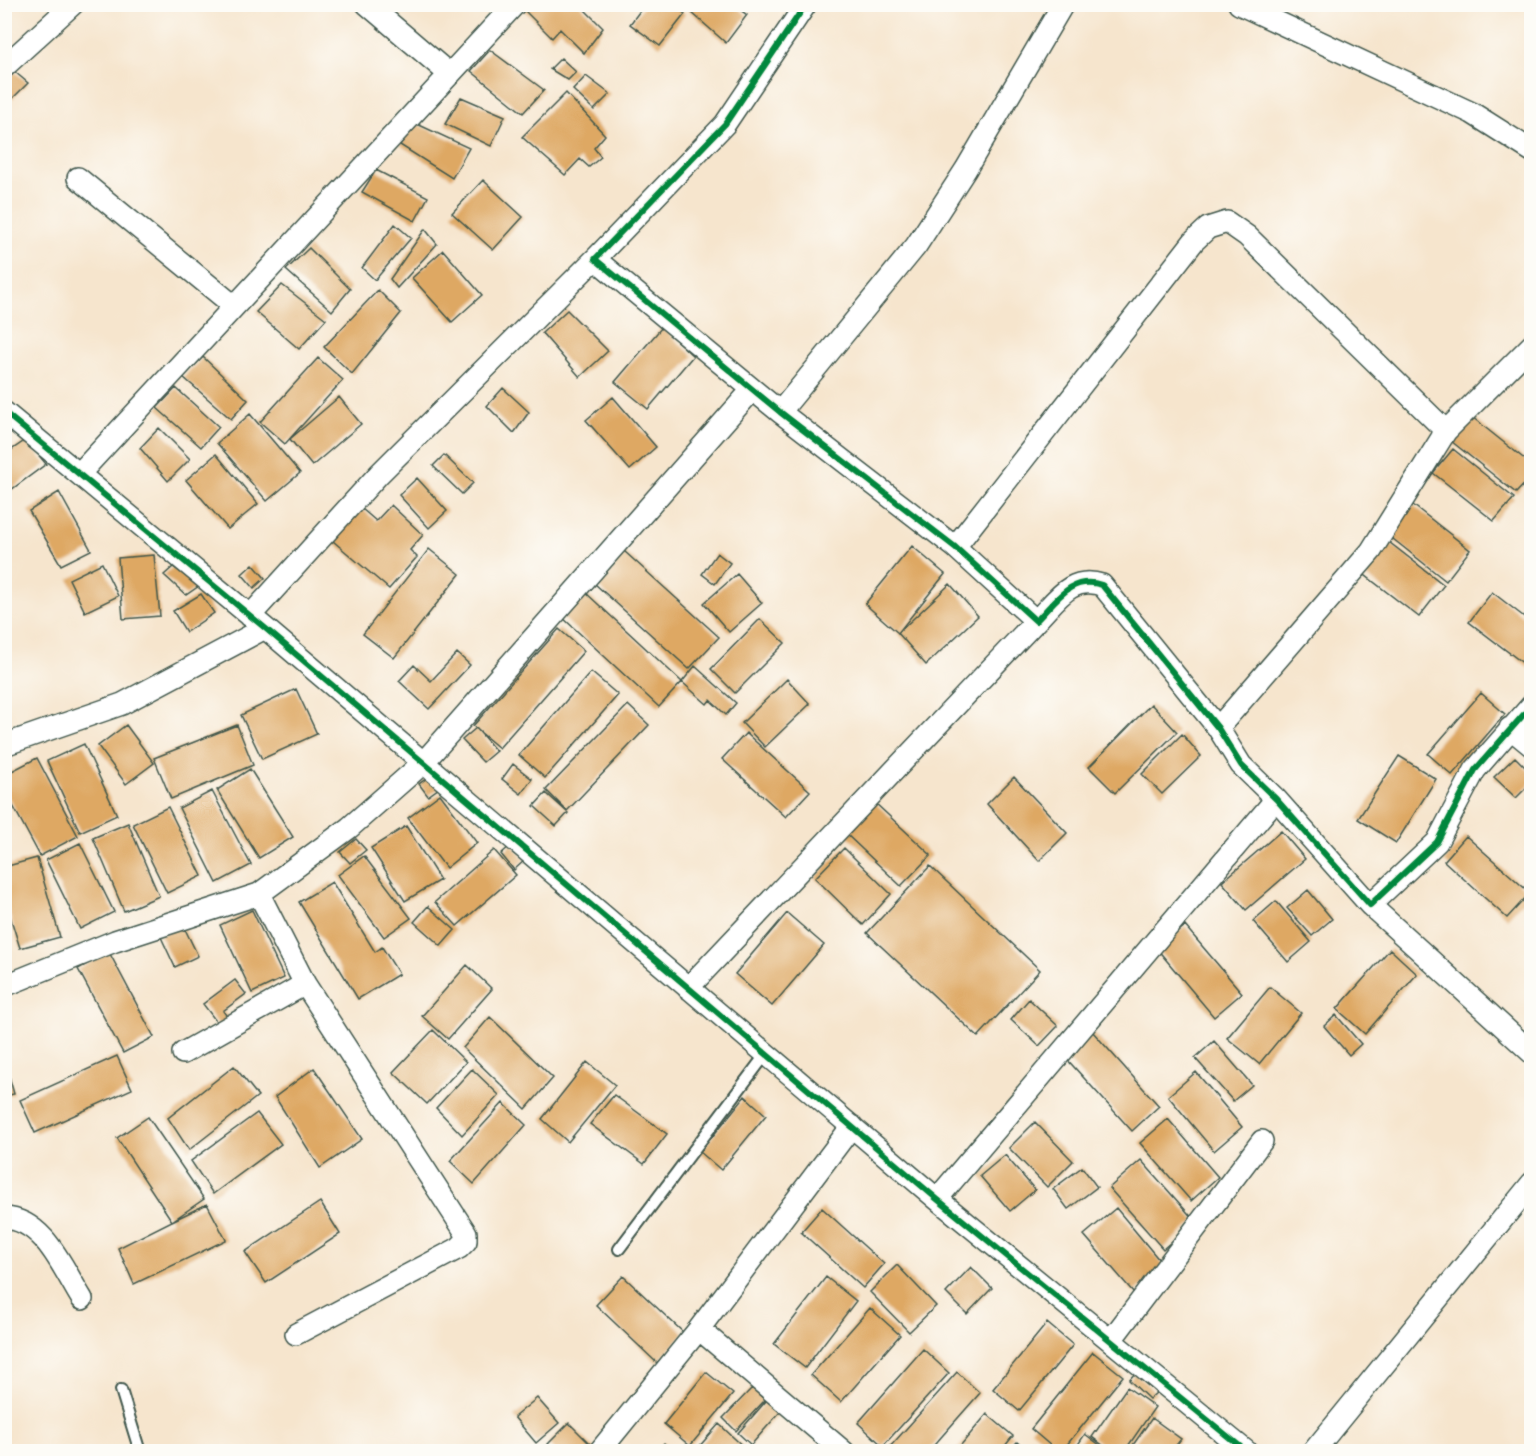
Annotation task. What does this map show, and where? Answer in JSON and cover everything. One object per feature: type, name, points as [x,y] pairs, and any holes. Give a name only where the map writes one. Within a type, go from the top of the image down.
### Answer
[{"type":"street","points":[[4,67],[73,4]]},
{"type":"street","points":[[367,4],[448,73]]},
{"type":"street","points":[[79,474],[514,4]]},
{"type":"street","points":[[4,745],[122,704],[257,622],[379,474],[595,259],[725,124],[806,4]]},
{"type":"street","points":[[780,412],[916,246],[966,169],[1063,4]]},
{"type":"street","points":[[1239,4],[1472,113],[1532,151]]},
{"type":"street","points":[[78,178],[234,306]]},
{"type":"street","points":[[955,547],[1194,241],[1208,228],[1227,222],[1247,236],[1446,431]]},
{"type":"street","points":[[595,259],[752,390],[955,547],[1036,621]]},
{"type":"street","points":[[1218,728],[1371,552],[1446,431],[1532,345]]},
{"type":"street","points":[[4,986],[115,941],[259,894],[349,828],[423,763],[752,390]]},
{"type":"street","points":[[4,412],[257,622],[937,1199],[1247,1452]]},
{"type":"street","points":[[688,988],[1036,621],[1071,586],[1086,580],[1102,585],[1218,728],[1241,765],[1275,799],[1370,905],[1532,1053]]},
{"type":"street","points":[[1370,905],[1437,842],[1475,770],[1532,705]]},
{"type":"street","points":[[1510,728],[1532,746]]},
{"type":"street","points":[[937,1199],[1275,799]]},
{"type":"street","points":[[259,894],[305,984],[466,1233],[466,1241],[459,1248],[296,1334]]},
{"type":"street","points":[[183,1053],[305,984]]},
{"type":"street","points":[[599,1452],[699,1329],[852,1126]]},
{"type":"street","points":[[1111,1341],[1262,1141]]},
{"type":"street","points":[[1313,1452],[1532,1183]]},
{"type":"street","points":[[4,1218],[27,1222],[48,1243],[82,1299]]},
{"type":"street","points":[[699,1329],[844,1452]]},
{"type":"lane","points":[[619,1249],[766,1054]]},
{"type":"lane","points":[[121,1390],[140,1452]]},
{"type":"building","points":[[525,4],[579,4],[603,28],[584,53],[560,29],[552,38],[522,8]]},
{"type":"building","points":[[645,4],[673,4],[685,14],[660,46],[630,24]]},
{"type":"building","points":[[682,4],[732,4],[747,15],[726,43]]},
{"type":"building","points":[[490,50],[544,90],[523,113],[471,71]]},
{"type":"building","points":[[561,58],[576,72],[568,80],[550,69]]},
{"type":"building","points":[[15,72],[28,83],[12,99],[4,91],[4,83]]},
{"type":"building","points":[[586,76],[610,94],[594,110],[573,90]]},
{"type":"building","points":[[566,93],[605,135],[594,148],[601,157],[589,167],[580,159],[565,175],[522,137]]},
{"type":"building","points":[[461,97],[505,116],[491,146],[445,124]]},
{"type":"building","points":[[415,123],[469,148],[452,178],[400,145]]},
{"type":"building","points":[[376,170],[428,197],[415,221],[362,192]]},
{"type":"building","points":[[483,180],[523,217],[493,250],[452,213]]},
{"type":"building","points":[[395,224],[411,238],[375,280],[362,268]]},
{"type":"building","points":[[425,229],[437,244],[397,288],[390,279]]},
{"type":"building","points":[[309,248],[350,289],[332,311],[286,270]]},
{"type":"building","points":[[443,250],[482,295],[452,322],[412,278]]},
{"type":"building","points":[[282,285],[326,319],[299,349],[256,312]]},
{"type":"building","points":[[378,290],[401,313],[352,374],[324,347]]},
{"type":"building","points":[[567,310],[608,351],[580,377],[542,333]]},
{"type":"building","points":[[662,327],[693,356],[648,409],[615,382]]},
{"type":"building","points":[[203,357],[248,400],[231,419],[183,377]]},
{"type":"building","points":[[318,358],[343,380],[285,444],[260,422]]},
{"type":"building","points":[[176,388],[219,427],[201,447],[157,408]]},
{"type":"building","points":[[503,388],[529,412],[514,433],[487,406]]},
{"type":"building","points":[[339,397],[361,424],[312,466],[290,439]]},
{"type":"building","points":[[613,397],[656,447],[630,470],[586,420]]},
{"type":"building","points":[[250,414],[300,473],[267,501],[217,443]]},
{"type":"building","points":[[1472,417],[1532,465],[1532,476],[1516,493],[1451,441]]},
{"type":"building","points":[[159,428],[190,459],[168,481],[140,448]]},
{"type":"building","points":[[26,440],[46,464],[4,495],[4,455]]},
{"type":"building","points":[[1453,449],[1514,498],[1494,521],[1433,473]]},
{"type":"building","points":[[216,454],[258,504],[228,529],[186,480]]},
{"type":"building","points":[[444,455],[473,483],[462,494],[433,466]]},
{"type":"building","points":[[417,478],[447,511],[429,528],[399,495]]},
{"type":"building","points":[[59,492],[91,550],[61,565],[29,511]]},
{"type":"building","points":[[354,502],[376,521],[391,505],[423,535],[410,550],[417,557],[389,589],[326,535]]},
{"type":"building","points":[[1413,505],[1470,550],[1446,581],[1388,535]]},
{"type":"building","points":[[1385,539],[1444,585],[1419,617],[1361,572]]},
{"type":"building","points":[[912,546],[945,574],[898,633],[865,604]]},
{"type":"building","points":[[429,549],[460,574],[394,658],[363,634]]},
{"type":"building","points":[[624,551],[719,637],[689,669],[595,584]]},
{"type":"building","points":[[717,553],[730,563],[715,584],[702,574]]},
{"type":"building","points":[[154,555],[160,616],[123,619],[118,558]]},
{"type":"building","points":[[102,563],[118,596],[85,612],[69,579]]},
{"type":"building","points":[[253,564],[265,578],[254,588],[242,574]]},
{"type":"building","points":[[173,567],[199,586],[186,595],[164,575]]},
{"type":"building","points":[[737,574],[762,603],[729,632],[704,603]]},
{"type":"building","points":[[950,584],[978,616],[926,665],[898,633]]},
{"type":"building","points":[[585,592],[682,682],[659,707],[562,617]]},
{"type":"building","points":[[1492,592],[1532,623],[1532,670],[1469,622]]},
{"type":"building","points":[[201,594],[214,613],[186,632],[173,611]]},
{"type":"building","points":[[760,619],[785,643],[735,693],[711,669]]},
{"type":"building","points":[[559,629],[584,651],[499,748],[473,726]]},
{"type":"building","points":[[457,653],[470,665],[429,709],[399,681],[414,665],[431,681]]},
{"type":"building","points":[[695,666],[736,703],[726,715],[710,700],[707,704],[682,682]]},
{"type":"building","points":[[591,672],[618,695],[545,778],[519,755]]},
{"type":"building","points":[[787,679],[810,704],[765,747],[742,723]]},
{"type":"building","points":[[296,689],[317,734],[262,759],[241,715]]},
{"type":"building","points":[[1481,693],[1505,714],[1452,775],[1428,754]]},
{"type":"building","points":[[1151,704],[1177,732],[1115,793],[1089,767]]},
{"type":"building","points":[[628,705],[649,725],[567,811],[546,790]]},
{"type":"building","points":[[126,725],[154,763],[126,784],[98,746]]},
{"type":"building","points":[[237,725],[253,765],[171,799],[154,758]]},
{"type":"building","points":[[476,728],[496,751],[483,762],[462,740]]},
{"type":"building","points":[[746,733],[810,791],[786,817],[722,759]]},
{"type":"building","points":[[1182,734],[1201,756],[1162,794],[1142,774]]},
{"type":"building","points":[[84,744],[117,815],[80,832],[47,761]]},
{"type":"building","points":[[1399,756],[1436,779],[1396,843],[1358,819]]},
{"type":"building","points":[[1515,757],[1532,774],[1532,782],[1516,798],[1494,777]]},
{"type":"building","points":[[37,758],[78,836],[40,856],[4,789],[4,775]]},
{"type":"building","points":[[513,764],[532,779],[521,794],[502,779]]},
{"type":"building","points":[[250,769],[293,837],[259,858],[217,790]]},
{"type":"building","points":[[430,776],[439,788],[428,796],[419,784]]},
{"type":"building","points":[[1014,777],[1067,833],[1039,861],[987,804]]},
{"type":"building","points":[[212,791],[251,865],[217,883],[179,808]]},
{"type":"building","points":[[546,793],[568,813],[556,826],[534,806]]},
{"type":"building","points":[[440,794],[477,843],[446,868],[408,818]]},
{"type":"building","points":[[873,801],[931,855],[901,886],[844,832]]},
{"type":"building","points":[[168,807],[202,876],[167,893],[133,824]]},
{"type":"building","points":[[128,823],[159,896],[124,911],[93,838]]},
{"type":"building","points":[[406,826],[440,880],[405,901],[371,848]]},
{"type":"building","points":[[1281,831],[1305,859],[1246,910],[1222,882]]},
{"type":"building","points":[[1466,836],[1530,893],[1507,918],[1444,861]]},
{"type":"building","points":[[356,839],[366,850],[350,863],[340,852]]},
{"type":"building","points":[[80,843],[114,912],[80,929],[46,860]]},
{"type":"building","points":[[512,844],[525,860],[514,870],[501,854]]},
{"type":"building","points":[[844,848],[891,894],[863,925],[815,878]]},
{"type":"building","points":[[494,850],[516,875],[457,926],[435,902]]},
{"type":"building","points":[[364,856],[411,918],[384,937],[338,875]]},
{"type":"building","points":[[37,858],[60,937],[20,948],[4,897],[4,867]]},
{"type":"building","points":[[930,866],[1040,970],[978,1037],[867,933]]},
{"type":"building","points":[[332,882],[375,952],[382,947],[399,974],[358,999],[299,902]]},
{"type":"building","points":[[1308,890],[1332,919],[1312,936],[1287,908]]},
{"type":"building","points":[[1276,901],[1311,942],[1288,962],[1253,921]]},
{"type":"building","points":[[428,906],[455,930],[441,946],[414,922]]},
{"type":"building","points":[[252,910],[284,978],[252,993],[220,925]]},
{"type":"building","points":[[787,913],[824,945],[772,1006],[735,974]]},
{"type":"building","points":[[183,925],[198,956],[175,967],[160,935]]},
{"type":"building","points":[[1185,926],[1242,993],[1214,1017],[1157,949]]},
{"type":"building","points":[[1390,949],[1417,974],[1365,1034],[1337,1009]]},
{"type":"building","points":[[109,952],[154,1037],[123,1053],[78,969]]},
{"type":"building","points":[[467,965],[492,989],[448,1039],[422,1016]]},
{"type":"building","points":[[235,980],[246,994],[223,1011],[231,1022],[222,1029],[203,1004]]},
{"type":"building","points":[[1270,987],[1301,1013],[1259,1064],[1227,1038]]},
{"type":"building","points":[[1029,999],[1058,1026],[1039,1046],[1011,1020]]},
{"type":"building","points":[[1336,1015],[1361,1044],[1349,1055],[1324,1026]]},
{"type":"building","points":[[490,1017],[553,1078],[526,1109],[463,1048]]},
{"type":"building","points":[[433,1030],[466,1062],[427,1104],[393,1072]]},
{"type":"building","points":[[1092,1031],[1159,1106],[1132,1131],[1064,1056]]},
{"type":"building","points":[[1214,1041],[1252,1085],[1233,1101],[1195,1058]]},
{"type":"building","points":[[117,1056],[132,1089],[35,1133],[20,1100]]},
{"type":"building","points":[[4,1058],[14,1094],[4,1096]]},
{"type":"building","points":[[587,1062],[615,1085],[568,1142],[542,1119]]},
{"type":"building","points":[[234,1066],[258,1096],[189,1150],[168,1118]]},
{"type":"building","points":[[314,1068],[362,1139],[320,1168],[275,1097]]},
{"type":"building","points":[[472,1069],[499,1095],[462,1135],[436,1108]]},
{"type":"building","points":[[1196,1072],[1242,1127],[1214,1151],[1168,1096]]},
{"type":"building","points":[[614,1095],[667,1134],[644,1164],[590,1124]]},
{"type":"building","points":[[745,1096],[766,1115],[721,1170],[700,1152]]},
{"type":"building","points":[[503,1103],[526,1125],[474,1184],[450,1161]]},
{"type":"building","points":[[257,1113],[281,1144],[213,1194],[191,1161]]},
{"type":"building","points":[[148,1117],[204,1199],[172,1221],[117,1138]]},
{"type":"building","points":[[1168,1119],[1218,1177],[1191,1201],[1140,1143]]},
{"type":"building","points":[[1035,1122],[1073,1161],[1047,1187],[1009,1148]]},
{"type":"building","points":[[1005,1155],[1035,1190],[1010,1211],[980,1176]]},
{"type":"building","points":[[1141,1160],[1195,1221],[1163,1249],[1109,1188]]},
{"type":"building","points":[[1082,1167],[1097,1187],[1068,1209],[1053,1189]]},
{"type":"building","points":[[320,1202],[340,1234],[266,1283],[245,1252]]},
{"type":"building","points":[[207,1204],[226,1240],[134,1284],[118,1248]]},
{"type":"building","points":[[822,1208],[884,1264],[863,1288],[801,1232]]},
{"type":"building","points":[[1116,1208],[1165,1267],[1134,1293],[1084,1235]]},
{"type":"building","points":[[897,1265],[936,1306],[909,1332],[870,1292]]},
{"type":"building","points":[[971,1267],[992,1288],[967,1314],[946,1293]]},
{"type":"building","points":[[623,1276],[684,1333],[657,1363],[596,1305]]},
{"type":"building","points":[[826,1277],[856,1301],[805,1368],[774,1344]]},
{"type":"building","points":[[870,1308],[900,1335],[841,1402],[811,1375]]},
{"type":"building","points":[[1047,1323],[1073,1345],[1019,1411],[993,1389]]},
{"type":"building","points":[[923,1349],[949,1373],[883,1446],[858,1423]]},
{"type":"building","points":[[1093,1352],[1123,1376],[1061,1452],[1058,1452],[1031,1429]]},
{"type":"building","points":[[706,1372],[733,1394],[690,1446],[664,1424]]},
{"type":"building","points":[[957,1372],[980,1393],[928,1452],[890,1452],[888,1449]]},
{"type":"building","points":[[1135,1373],[1156,1393],[1149,1399],[1129,1380]]},
{"type":"building","points":[[1127,1387],[1155,1407],[1124,1452],[1112,1452],[1092,1437]]},
{"type":"building","points":[[752,1388],[765,1400],[736,1431],[723,1418]]},
{"type":"building","points":[[537,1398],[559,1423],[536,1443],[514,1417]]},
{"type":"building","points":[[767,1400],[780,1412],[751,1445],[738,1433]]},
{"type":"building","points":[[987,1414],[1013,1436],[1000,1452],[955,1452]]},
{"type":"building","points":[[1152,1418],[1181,1439],[1171,1452],[1128,1452]]},
{"type":"building","points":[[569,1423],[596,1450],[594,1452],[556,1452],[548,1444]]},
{"type":"building","points":[[719,1424],[749,1452],[700,1452],[697,1449]]},
{"type":"building","points":[[1085,1434],[1109,1452],[1073,1452]]},
{"type":"building","points":[[1017,1442],[1028,1452],[1008,1452]]},
{"type":"building","points":[[664,1443],[672,1452],[655,1452]]},
{"type":"cycle path","points":[[806,4],[725,124],[595,259],[780,412],[955,547],[1036,621],[1065,591],[1073,586],[1081,583],[1102,585],[1218,728],[1241,765],[1276,799],[1370,905],[1437,842],[1475,770],[1532,705]]},
{"type":"cycle path","points":[[4,412],[265,628],[937,1199],[1247,1452]]}]
